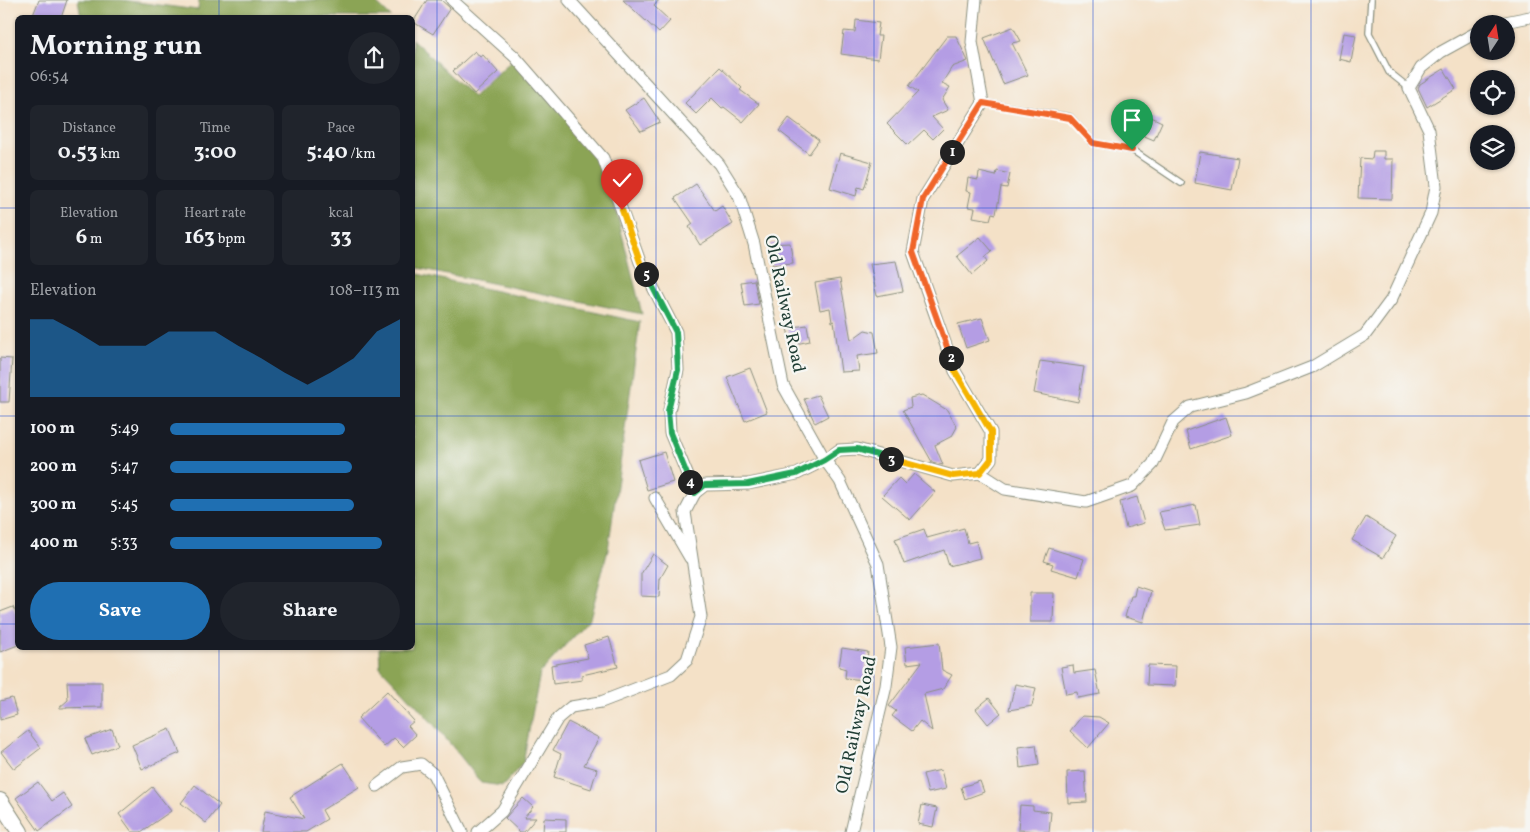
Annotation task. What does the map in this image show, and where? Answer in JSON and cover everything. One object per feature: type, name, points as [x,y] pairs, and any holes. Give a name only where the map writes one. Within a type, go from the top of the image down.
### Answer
[{"type":"street","points":[[452,0],[514,58],[603,158],[640,262],[676,332],[678,370],[668,411],[670,433],[695,493]]},
{"type":"street","name":"Old Railway Road","points":[[568,0],[719,164],[739,196],[754,244],[783,384],[824,460],[840,481],[878,564],[891,647],[886,686],[851,832]]},
{"type":"street","points":[[976,0],[972,42],[983,103],[923,199],[913,252],[955,371],[991,432],[991,459],[980,473]]},
{"type":"street","points":[[1515,20],[1530,17]]},
{"type":"street","points":[[478,832],[502,811],[558,718],[571,707],[601,702],[671,675],[686,660],[701,617],[685,512],[695,493],[705,485],[748,484],[796,474],[839,450],[857,449],[953,476],[980,473],[1005,489],[1086,502],[1132,486],[1152,464],[1173,422],[1190,407],[1246,393],[1312,367],[1365,335],[1391,300],[1431,213],[1436,186],[1430,130],[1409,88],[1421,68],[1441,52],[1470,35]]},
{"type":"street","points":[[655,498],[694,563]]},
{"type":"street","points":[[377,786],[402,767],[421,764],[433,774],[462,832]]},
{"type":"street","points":[[0,801],[20,832]]},
{"type":"lane","points":[[1371,0],[1370,33],[1389,72],[1409,88]]},
{"type":"lane","points":[[983,103],[1070,118],[1093,143],[1132,150],[1182,183]]},
{"type":"green space","points":[[78,0],[121,0],[198,10],[199,0],[373,0],[389,15],[81,15]]},
{"type":"green space","points":[[415,42],[473,97],[515,57],[603,158],[642,314],[415,267]]},
{"type":"green space","points":[[415,273],[640,322],[608,550],[590,618],[540,673],[523,763],[503,786],[481,783],[432,723],[380,667],[379,650],[415,650]]},
{"type":"building","points":[[39,0],[67,0],[62,15],[33,15]]},
{"type":"building","points":[[427,0],[441,0],[450,8],[433,34],[415,23],[415,19]]},
{"type":"building","points":[[623,0],[659,0],[654,6],[670,21],[659,33]]},
{"type":"building","points":[[856,20],[879,23],[877,36],[881,36],[878,59],[841,54],[844,31],[855,32]]},
{"type":"building","points":[[1013,27],[1021,41],[1012,43],[1028,75],[1003,84],[984,38]]},
{"type":"building","points":[[1344,33],[1356,35],[1351,62],[1339,59]]},
{"type":"building","points":[[947,36],[956,36],[968,61],[952,67],[942,83],[950,87],[942,100],[948,110],[932,117],[943,129],[933,139],[924,130],[908,145],[887,124],[918,92],[909,86]]},
{"type":"building","points":[[475,51],[480,57],[483,55],[498,72],[474,94],[453,71]]},
{"type":"building","points":[[720,67],[742,88],[740,90],[759,104],[743,122],[724,107],[722,108],[712,98],[696,114],[685,103]]},
{"type":"building","points":[[1444,69],[1456,89],[1427,107],[1418,88],[1420,84]]},
{"type":"building","points":[[644,98],[660,122],[641,131],[625,110]]},
{"type":"building","points":[[1138,111],[1162,122],[1154,140],[1130,130]]},
{"type":"building","points":[[789,118],[819,140],[809,154],[779,131]]},
{"type":"building","points":[[1373,151],[1384,151],[1384,159],[1393,159],[1392,199],[1358,198],[1360,158],[1372,159]]},
{"type":"building","points":[[1200,152],[1238,158],[1232,190],[1195,183]]},
{"type":"building","points":[[840,153],[872,162],[864,189],[858,187],[856,196],[830,188]]},
{"type":"building","points":[[997,171],[1010,174],[1007,188],[1001,187],[996,214],[992,213],[990,220],[973,217],[975,208],[968,207],[971,192],[966,191],[968,178],[978,180],[979,172],[996,176]]},
{"type":"building","points":[[696,184],[715,211],[722,206],[733,224],[700,245],[689,227],[693,224],[675,198]]},
{"type":"building","points":[[980,237],[992,251],[985,257],[988,261],[972,275],[957,256]]},
{"type":"building","points":[[790,243],[793,263],[772,265],[770,244]]},
{"type":"building","points":[[896,261],[903,291],[877,296],[870,264]]},
{"type":"building","points":[[840,279],[851,340],[865,330],[874,332],[878,353],[857,356],[859,371],[841,372],[834,321],[832,322],[830,308],[820,310],[815,283]]},
{"type":"building","points":[[754,280],[759,304],[745,306],[741,282]]},
{"type":"building","points":[[982,318],[990,340],[966,348],[958,324]]},
{"type":"building","points":[[807,325],[810,341],[791,345],[787,328]]},
{"type":"building","points":[[0,358],[12,359],[9,402],[0,402]]},
{"type":"building","points":[[1040,361],[1084,367],[1078,402],[1034,393]]},
{"type":"building","points":[[750,368],[767,412],[745,421],[727,377]]},
{"type":"building","points":[[818,395],[828,416],[815,423],[804,399]]},
{"type":"building","points":[[922,395],[947,410],[957,427],[952,436],[935,445],[943,465],[932,462],[903,410],[911,407],[910,398]]},
{"type":"building","points":[[1226,417],[1232,435],[1191,449],[1186,431]]},
{"type":"building","points":[[664,452],[673,482],[647,490],[638,460]]},
{"type":"building","points":[[914,474],[935,492],[910,520],[882,496],[899,478],[905,484]]},
{"type":"building","points":[[1137,497],[1144,523],[1126,528],[1120,502]]},
{"type":"building","points":[[1196,505],[1200,525],[1165,530],[1159,512]]},
{"type":"building","points":[[1366,517],[1396,536],[1383,558],[1352,540]]},
{"type":"building","points":[[964,528],[968,543],[976,541],[980,558],[949,566],[944,550],[904,564],[895,539],[924,529],[927,538]]},
{"type":"building","points":[[1049,548],[1084,559],[1078,577],[1051,569],[1053,564],[1044,561]]},
{"type":"building","points":[[653,554],[668,565],[660,579],[659,597],[641,596],[641,574]]},
{"type":"building","points":[[1136,586],[1151,591],[1143,622],[1125,617]]},
{"type":"building","points":[[1030,593],[1054,593],[1053,622],[1030,622]]},
{"type":"building","points":[[13,607],[15,611],[15,646],[0,652],[0,612]]},
{"type":"building","points":[[609,637],[618,667],[582,675],[582,680],[553,684],[551,665],[588,658],[584,645]]},
{"type":"building","points":[[939,643],[942,670],[952,675],[943,689],[924,694],[932,731],[920,721],[912,731],[892,716],[896,711],[889,706],[922,662],[907,664],[905,647]]},
{"type":"building","points":[[842,648],[868,652],[864,680],[845,678],[846,669],[839,667]]},
{"type":"building","points":[[1073,665],[1074,673],[1095,670],[1100,694],[1078,698],[1077,692],[1066,694],[1061,667]]},
{"type":"building","points":[[1148,665],[1176,666],[1175,686],[1147,685]]},
{"type":"building","points":[[67,682],[102,682],[102,707],[59,708],[68,700]]},
{"type":"building","points":[[1015,684],[1036,688],[1032,706],[1009,710]]},
{"type":"building","points":[[387,691],[414,721],[408,726],[416,735],[403,747],[394,738],[384,747],[358,718]]},
{"type":"building","points":[[12,698],[17,715],[0,720],[0,701]]},
{"type":"building","points":[[989,698],[1001,713],[988,724],[976,709]]},
{"type":"building","points":[[1082,716],[1099,717],[1109,723],[1088,748],[1070,731]]},
{"type":"building","points":[[568,722],[599,738],[584,765],[597,769],[591,789],[554,777],[561,754],[553,750]]},
{"type":"building","points":[[112,729],[118,745],[92,755],[85,739]]},
{"type":"building","points":[[170,729],[180,753],[142,769],[132,745]]},
{"type":"building","points":[[28,731],[41,748],[14,769],[1,752]]},
{"type":"building","points":[[1036,745],[1039,765],[1020,768],[1018,747]]},
{"type":"building","points":[[343,763],[359,787],[322,810],[327,819],[306,832],[261,832],[265,811],[304,819],[290,797]]},
{"type":"building","points":[[941,770],[946,789],[928,793],[923,774]]},
{"type":"building","points":[[1085,771],[1087,802],[1068,803],[1067,772]]},
{"type":"building","points":[[980,781],[984,792],[965,799],[961,787]]},
{"type":"building","points":[[38,782],[52,801],[63,793],[72,807],[39,831],[16,798]]},
{"type":"building","points":[[195,785],[220,805],[206,823],[181,803]]},
{"type":"building","points":[[152,787],[171,811],[141,832],[132,832],[119,814]]},
{"type":"building","points":[[523,798],[533,807],[524,818],[536,818],[524,832],[520,832],[505,818]]},
{"type":"building","points":[[922,805],[937,808],[933,827],[918,824]]},
{"type":"building","points":[[1020,805],[1033,806],[1033,810],[1051,812],[1049,832],[1018,830]]},
{"type":"building","points":[[544,818],[566,819],[566,832],[543,832]]},
{"type":"route","points":[[622,210],[640,262],[676,332],[678,370],[668,411],[670,433],[695,493],[705,485],[748,484],[796,474],[839,450],[857,449],[953,476],[980,473],[991,459],[991,432],[955,371],[913,252],[923,199],[983,103],[1070,118],[1093,143],[1132,150]]}]
